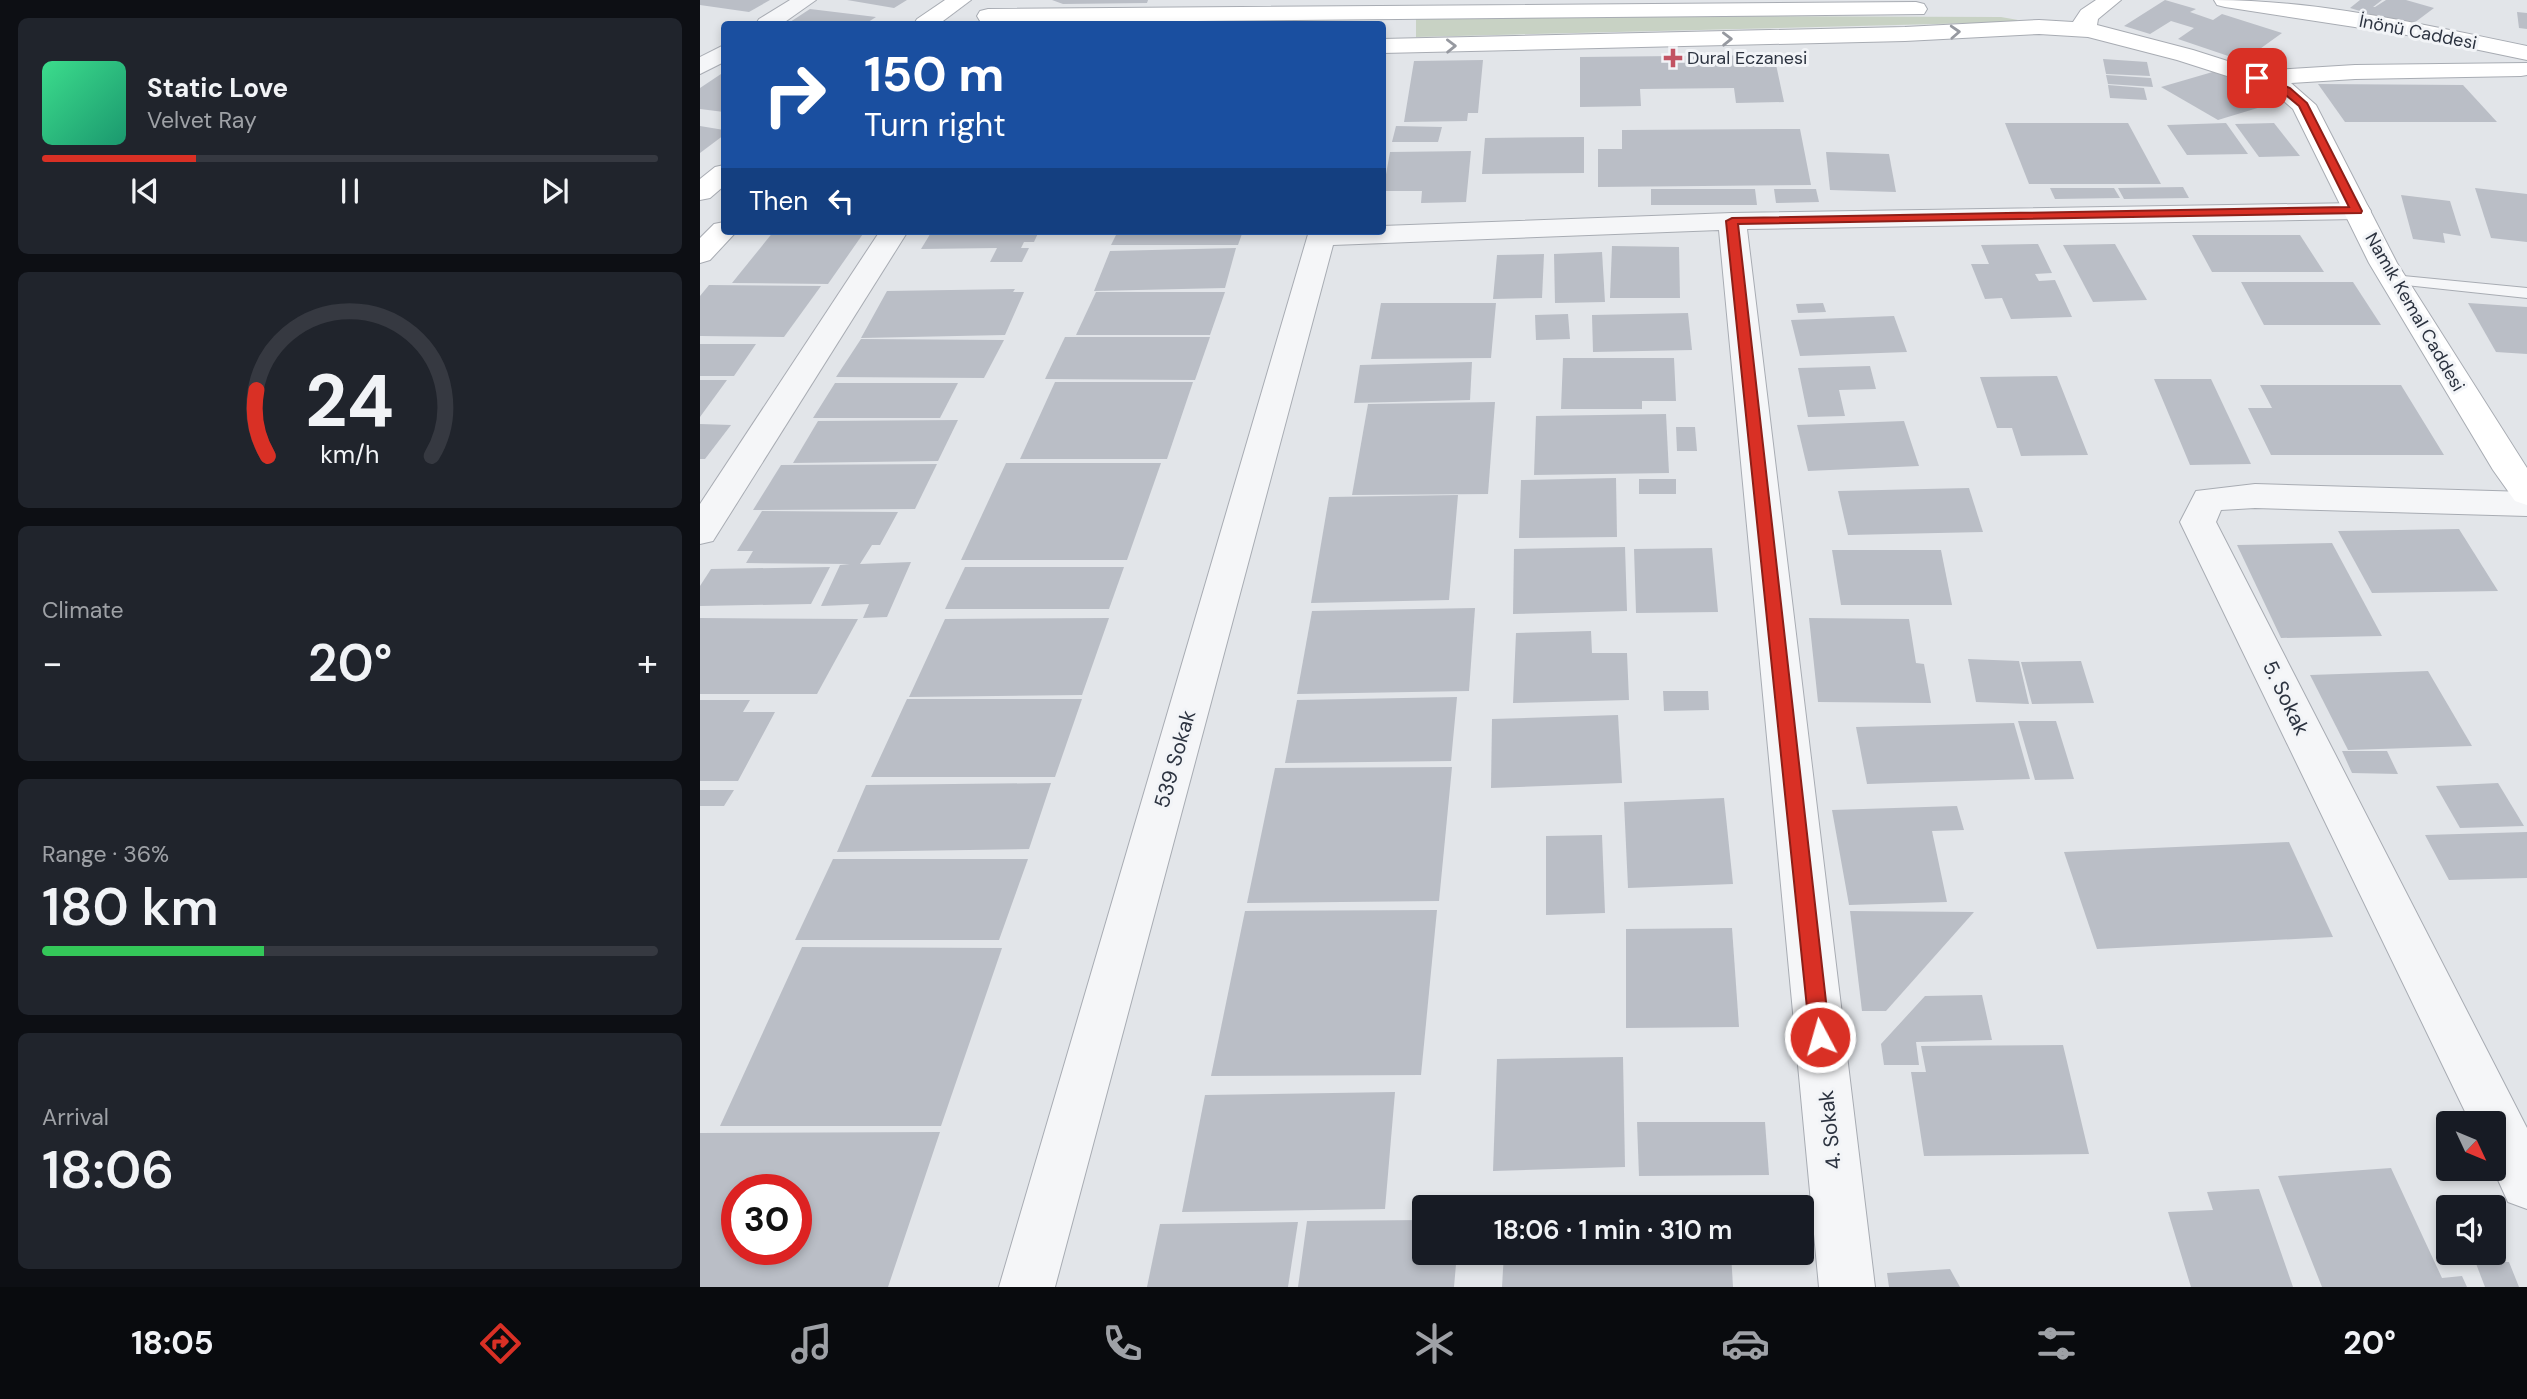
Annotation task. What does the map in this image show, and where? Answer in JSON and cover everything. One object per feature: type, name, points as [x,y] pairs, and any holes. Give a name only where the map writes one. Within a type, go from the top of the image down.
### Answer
[{"type":"street","points":[[771,21],[805,0]]},
{"type":"street","points":[[929,21],[960,0]]},
{"type":"street","points":[[982,20],[1011,0]]},
{"type":"street","points":[[1386,46],[2087,27],[2089,15],[2110,0]]},
{"type":"street","name":"İnönü Caddesi","points":[[2225,0],[2394,26],[2527,54]]},
{"type":"street","points":[[982,20],[1382,12],[1931,9]]},
{"type":"street","name":"Namık Kemal Caddesi","points":[[1971,9],[2050,13],[2087,27],[2257,78],[2286,90],[2304,105],[2393,280],[2505,463],[2527,493]]},
{"type":"street","points":[[700,67],[721,54]]},
{"type":"street","points":[[2257,78],[2355,72],[2527,69]]},
{"type":"street","points":[[700,192],[721,175]]},
{"type":"street","points":[[1386,232],[1732,221],[2357,211]]},
{"type":"street","name":"4. Sokak","points":[[1732,221],[1847,1287]]},
{"type":"street","points":[[700,254],[721,233]]},
{"type":"street","points":[[700,532],[891,235]]},
{"type":"street","name":"539 Sokak","points":[[1027,1287],[1322,235]]},
{"type":"street","name":"5. Sokak","points":[[2527,505],[2255,496],[2208,499],[2198,522],[2527,1183]]},
{"type":"lane","points":[[2393,280],[2527,293]]},
{"type":"green space","points":[[1653,16],[2001,17],[2018,20],[1416,37],[1416,19]]},
{"type":"building","points":[[700,0],[770,0],[749,12],[700,5]]},
{"type":"building","points":[[847,0],[907,0],[894,8]]},
{"type":"building","points":[[1052,0],[1148,0],[1147,3],[1063,4]]},
{"type":"building","points":[[2165,0],[2196,9],[2190,12],[2213,20],[2222,14],[2282,33],[2243,61],[2178,39],[2194,28],[2171,21],[2150,34],[2124,26]]},
{"type":"building","points":[[2360,0],[2382,0],[2373,7],[2386,0],[2406,0],[2434,8],[2410,26],[2350,8]]},
{"type":"building","points":[[810,9],[876,17],[870,21],[792,21]]},
{"type":"building","points":[[2517,12],[2527,13],[2527,29],[2519,28]]},
{"type":"building","points":[[1774,55],[1784,102],[1736,103],[1734,88],[1640,89],[1641,106],[1580,107],[1580,57]]},
{"type":"building","points":[[2103,59],[2147,62],[2150,76],[2106,74]]},
{"type":"building","points":[[1483,60],[1478,113],[1468,113],[1467,121],[1404,122],[1414,61]]},
{"type":"building","points":[[2216,71],[2274,103],[2218,120],[2161,87]]},
{"type":"building","points":[[721,74],[721,112],[700,109],[700,88]]},
{"type":"building","points":[[2106,75],[2151,78],[2153,87],[2108,84]]},
{"type":"building","points":[[2318,84],[2463,85],[2497,122],[2345,122]]},
{"type":"building","points":[[2108,85],[2144,88],[2147,100],[2110,98]]},
{"type":"building","points":[[2005,123],[2128,123],[2161,184],[2029,184]]},
{"type":"building","points":[[2226,123],[2248,154],[2187,155],[2167,125]]},
{"type":"building","points":[[2274,123],[2300,156],[2259,157],[2235,124]]},
{"type":"building","points":[[700,126],[721,130],[721,137],[700,153]]},
{"type":"building","points":[[1396,126],[1442,127],[1438,142],[1392,142]]},
{"type":"building","points":[[1800,129],[1811,185],[1598,187],[1598,149],[1622,149],[1622,130]]},
{"type":"building","points":[[1584,137],[1584,173],[1482,174],[1485,138]]},
{"type":"building","points":[[1471,151],[1466,202],[1421,203],[1422,191],[1386,191],[1390,152]]},
{"type":"building","points":[[1826,152],[1889,154],[1896,192],[1830,190]]},
{"type":"building","points":[[2183,187],[2189,198],[2124,199],[2118,188]]},
{"type":"building","points":[[2050,188],[2114,188],[2120,198],[2055,199]]},
{"type":"building","points":[[2475,188],[2527,194],[2527,242],[2491,238]]},
{"type":"building","points":[[1651,189],[1755,189],[1757,205],[1651,205]]},
{"type":"building","points":[[1774,189],[1816,189],[1819,202],[1776,203]]},
{"type":"building","points":[[2401,195],[2450,201],[2461,236],[2443,233],[2445,243],[2413,239]]},
{"type":"building","points":[[771,235],[862,235],[828,284],[732,283]]},
{"type":"building","points":[[930,235],[1037,235],[1034,242],[1024,242],[1021,248],[1029,248],[1022,262],[990,262],[997,248],[921,249]]},
{"type":"building","points":[[1116,235],[1242,235],[1238,245],[1111,245]]},
{"type":"building","points":[[2192,235],[2300,235],[2324,272],[2212,272]]},
{"type":"building","points":[[2038,244],[2052,273],[2035,274],[2039,281],[2055,280],[2072,317],[2011,319],[2002,298],[1985,299],[1971,264],[1989,264],[1981,245]]},
{"type":"building","points":[[2115,244],[2147,300],[2093,302],[2063,245]]},
{"type":"building","points":[[1612,246],[1679,247],[1680,298],[1610,298]]},
{"type":"building","points":[[1236,248],[1225,288],[1094,291],[1110,251]]},
{"type":"building","points":[[1602,252],[1605,302],[1555,303],[1554,254]]},
{"type":"building","points":[[1544,254],[1542,298],[1493,299],[1497,255]]},
{"type":"building","points":[[2241,282],[2353,282],[2381,325],[2264,325]]},
{"type":"building","points":[[709,285],[821,286],[784,337],[700,336],[700,296]]},
{"type":"building","points":[[1015,289],[1013,292],[1024,292],[1005,335],[861,338],[887,291]]},
{"type":"building","points":[[1096,292],[1225,292],[1210,335],[1076,335]]},
{"type":"building","points":[[1381,303],[1496,303],[1491,358],[1371,359]]},
{"type":"building","points":[[1823,303],[1826,312],[1798,313],[1796,304]]},
{"type":"building","points":[[2468,303],[2527,307],[2527,354],[2496,352]]},
{"type":"building","points":[[1688,313],[1692,350],[1593,352],[1592,315]]},
{"type":"building","points":[[1568,314],[1570,339],[1536,340],[1535,315]]},
{"type":"building","points":[[1894,316],[1907,352],[1800,356],[1791,320]]},
{"type":"building","points":[[1065,337],[1210,337],[1195,380],[1045,379]]},
{"type":"building","points":[[861,339],[1004,340],[984,378],[836,377]]},
{"type":"building","points":[[700,344],[756,344],[734,376],[700,376]]},
{"type":"building","points":[[1563,358],[1674,358],[1676,401],[1642,401],[1642,409],[1561,409]]},
{"type":"building","points":[[1472,362],[1470,400],[1354,403],[1360,365]]},
{"type":"building","points":[[1870,366],[1876,389],[1839,390],[1845,416],[1808,417],[1798,368]]},
{"type":"building","points":[[2057,376],[2088,455],[2021,456],[2012,428],[1997,428],[1980,377]]},
{"type":"building","points":[[2154,379],[2211,379],[2251,464],[2190,465]]},
{"type":"building","points":[[700,380],[727,380],[700,417]]},
{"type":"building","points":[[1055,382],[1193,382],[1167,459],[1020,459]]},
{"type":"building","points":[[835,383],[958,383],[940,418],[813,418]]},
{"type":"building","points":[[2260,385],[2401,385],[2444,455],[2271,455],[2248,408],[2272,408]]},
{"type":"building","points":[[1495,402],[1488,494],[1352,495],[1368,404]]},
{"type":"building","points":[[1666,414],[1669,473],[1534,475],[1536,416]]},
{"type":"building","points":[[958,420],[938,461],[793,463],[818,421]]},
{"type":"building","points":[[1904,421],[1919,466],[1808,471],[1797,425]]},
{"type":"building","points":[[700,424],[731,425],[705,459],[700,459]]},
{"type":"building","points":[[1676,427],[1695,427],[1697,451],[1677,451]]},
{"type":"building","points":[[1006,463],[1161,463],[1127,560],[961,560]]},
{"type":"building","points":[[937,464],[915,509],[753,510],[781,465]]},
{"type":"building","points":[[1616,478],[1617,537],[1519,538],[1521,480]]},
{"type":"building","points":[[1639,479],[1676,479],[1676,494],[1639,494]]},
{"type":"building","points":[[1969,488],[1983,532],[1848,535],[1838,491]]},
{"type":"building","points":[[1458,495],[1449,600],[1311,603],[1329,497]]},
{"type":"building","points":[[762,511],[898,512],[880,545],[872,545],[860,564],[911,562],[887,617],[863,618],[869,604],[821,606],[840,565],[850,564],[746,563],[753,551],[737,551]]},
{"type":"building","points":[[2459,529],[2498,591],[2372,593],[2338,531]]},
{"type":"building","points":[[2332,543],[2382,636],[2281,638],[2237,545]]},
{"type":"building","points":[[1625,547],[1627,611],[1513,614],[1514,549]]},
{"type":"building","points":[[1712,548],[1718,612],[1636,613],[1634,549]]},
{"type":"building","points":[[1832,550],[1941,550],[1952,605],[1841,605]]},
{"type":"building","points":[[830,567],[811,604],[700,606],[700,586],[711,569]]},
{"type":"building","points":[[965,567],[1124,567],[1109,609],[945,609]]},
{"type":"building","points":[[1475,608],[1469,691],[1297,694],[1312,611]]},
{"type":"building","points":[[700,618],[858,619],[817,694],[700,694]]},
{"type":"building","points":[[1109,618],[1082,695],[909,697],[945,619]]},
{"type":"building","points":[[1809,618],[1909,619],[1916,663],[1924,664],[1931,703],[1818,702]]},
{"type":"building","points":[[1591,631],[1592,653],[1627,653],[1629,700],[1513,703],[1516,633]]},
{"type":"building","points":[[1968,659],[2019,661],[2029,704],[1976,702]]},
{"type":"building","points":[[2081,661],[2094,703],[2032,704],[2021,662]]},
{"type":"building","points":[[2428,671],[2472,746],[2348,750],[2310,675]]},
{"type":"building","points":[[1663,691],[1708,691],[1709,710],[1664,711]]},
{"type":"building","points":[[1457,697],[1451,761],[1285,763],[1297,700]]},
{"type":"building","points":[[907,699],[1082,699],[1055,777],[871,777]]},
{"type":"building","points":[[700,700],[750,700],[743,712],[775,712],[738,781],[700,781]]},
{"type":"building","points":[[1618,715],[1622,783],[1491,788],[1492,719]]},
{"type":"building","points":[[2018,721],[2056,721],[2074,779],[2035,780]]},
{"type":"building","points":[[2014,723],[2030,779],[1867,784],[1856,727]]},
{"type":"building","points":[[2342,751],[2387,751],[2398,774],[2352,773]]},
{"type":"building","points":[[1452,767],[1439,901],[1247,903],[1275,768]]},
{"type":"building","points":[[1051,783],[1029,849],[837,852],[866,785]]},
{"type":"building","points":[[2498,783],[2524,826],[2460,828],[2436,786]]},
{"type":"building","points":[[700,790],[734,790],[724,806],[700,806]]},
{"type":"building","points":[[1724,798],[1733,884],[1628,888],[1624,802]]},
{"type":"building","points":[[1957,806],[1964,830],[1932,831],[1947,902],[1849,905],[1832,810]]},
{"type":"building","points":[[2527,832],[2527,878],[2449,880],[2425,835]]},
{"type":"building","points":[[1602,835],[1605,913],[1546,915],[1546,836]]},
{"type":"building","points":[[2289,842],[2333,937],[2097,949],[2064,852]]},
{"type":"building","points":[[833,859],[1028,859],[999,940],[795,940]]},
{"type":"building","points":[[1437,910],[1421,1075],[1211,1076],[1245,911]]},
{"type":"building","points":[[1850,911],[1974,912],[1886,1011],[1862,1011]]},
{"type":"building","points":[[1732,928],[1739,1027],[1626,1028],[1626,929]]},
{"type":"building","points":[[802,947],[1002,948],[941,1126],[720,1126]]},
{"type":"building","points":[[1982,995],[1992,1040],[1916,1042],[1919,1065],[1884,1065],[1881,1044],[1925,996]]},
{"type":"building","points":[[2063,1045],[2089,1154],[1924,1156],[1911,1072],[1926,1072],[1921,1046]]},
{"type":"building","points":[[1623,1057],[1625,1167],[1493,1171],[1497,1059]]},
{"type":"building","points":[[1395,1092],[1385,1209],[1182,1212],[1205,1095]]},
{"type":"building","points":[[1637,1122],[1765,1122],[1769,1175],[1639,1176]]},
{"type":"building","points":[[940,1132],[888,1287],[700,1287],[700,1133]]},
{"type":"building","points":[[2391,1168],[2442,1278],[2462,1276],[2467,1287],[2322,1287],[2278,1176]]},
{"type":"building","points":[[2259,1189],[2293,1287],[2191,1287],[2168,1212],[2213,1210],[2207,1192]]},
{"type":"building","points":[[1412,1220],[1412,1265],[1456,1265],[1454,1287],[1298,1287],[1307,1221]]},
{"type":"building","points":[[1298,1222],[1288,1287],[1147,1287],[1160,1224]]},
{"type":"building","points":[[2506,1262],[2509,1262],[2519,1287],[2485,1287],[2477,1265],[2506,1265]]},
{"type":"building","points":[[1503,1265],[1732,1265],[1733,1287],[1502,1287]]},
{"type":"building","points":[[1950,1269],[1960,1287],[1889,1287],[1887,1273]]},
{"type":"place","name":"Dural Eczanesi","points":[[1673,58]]},
{"type":"route","points":[[1820,1037],[1732,221],[2357,211],[2304,105],[2286,90],[2257,78]]}]
